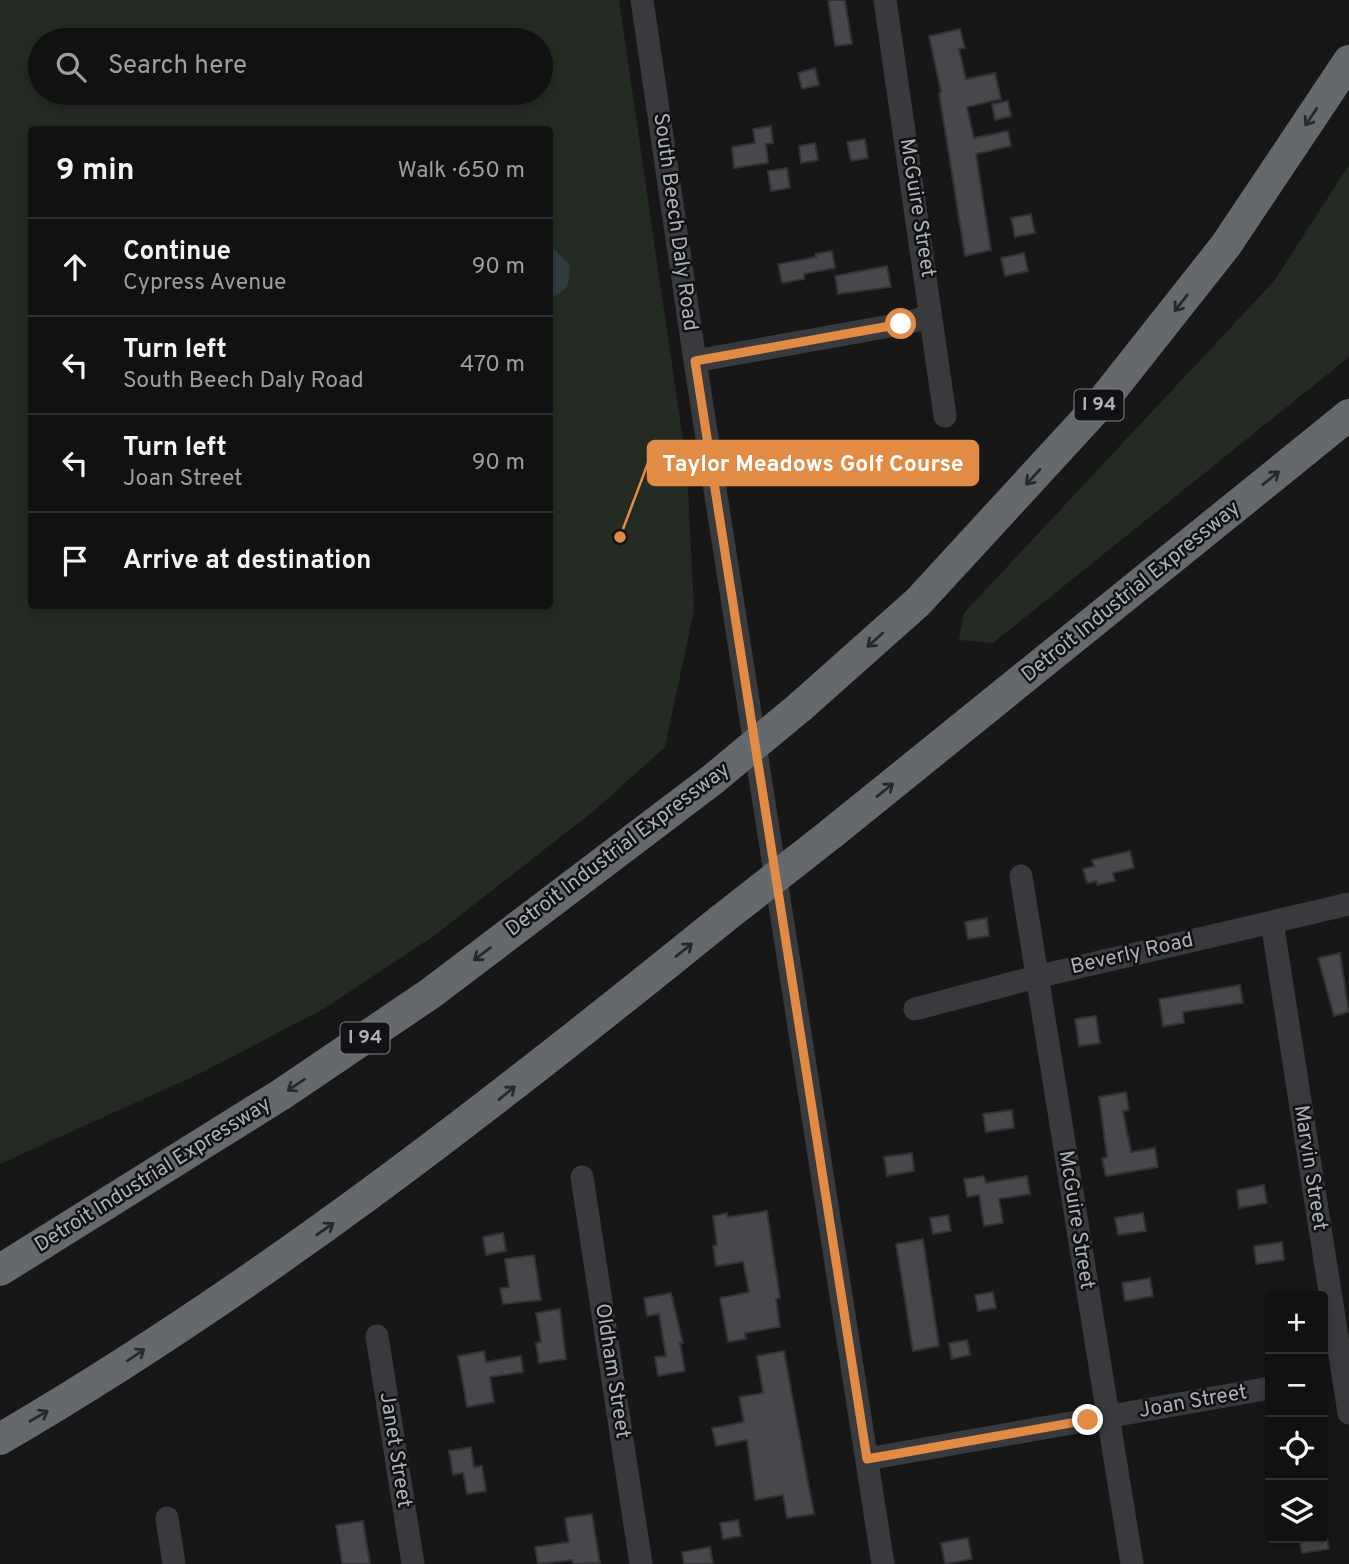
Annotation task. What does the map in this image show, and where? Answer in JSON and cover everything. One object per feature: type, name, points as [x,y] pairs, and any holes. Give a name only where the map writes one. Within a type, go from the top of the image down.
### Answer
[{"type":"highway","name":"Detroit Industrial Expressway","points":[[0,1270],[282,1094],[419,1001],[712,780],[800,707],[918,602],[1102,402],[1226,246],[1349,61]]},
{"type":"highway","name":"Detroit Industrial Expressway","points":[[0,1439],[79,1393],[323,1230],[501,1098],[1349,415]]},
{"type":"street","name":"South Beech Daly Road","points":[[642,0],[695,361],[883,1564]]},
{"type":"street","name":"McGuire Street","points":[[885,0],[946,416]]},
{"type":"street","points":[[695,361],[901,324],[921,319],[930,312]]},
{"type":"street","name":"McGuire Street","points":[[1021,876],[1035,976],[1132,1564]]},
{"type":"street","name":"Beverly Road","points":[[915,1009],[1035,976],[1349,904]]},
{"type":"street","name":"Marvin Street","points":[[1272,922],[1338,1375],[1349,1413]]},
{"type":"street","name":"Oldham Street","points":[[582,1177],[641,1564]]},
{"type":"street","name":"Janet Street","points":[[377,1336],[413,1564]]},
{"type":"street","name":"Joan Street","points":[[867,1459],[1265,1389]]},
{"type":"street","points":[[167,1518],[174,1564]]},
{"type":"shaded area","points":[[0,0],[619,0],[687,468],[694,610],[665,747],[595,810],[435,935],[325,1008],[201,1073],[0,1164]]},
{"type":"shaded area","points":[[1349,165],[1349,357],[993,643],[959,640],[964,613],[1274,281]]},
{"type":"shaded area","points":[[553,247],[570,266],[569,278],[561,293],[553,296]]},
{"type":"building","points":[[828,0],[845,0],[852,44],[835,46]]},
{"type":"building","points":[[960,29],[965,48],[959,49],[966,79],[995,73],[1001,99],[967,107],[974,138],[1008,131],[1011,146],[976,154],[991,250],[965,256],[939,93],[941,92],[929,36]]},
{"type":"building","points":[[815,68],[819,85],[802,89],[798,73]]},
{"type":"building","points":[[1008,101],[1011,116],[995,120],[992,104]]},
{"type":"building","points":[[771,126],[773,143],[766,144],[768,163],[734,168],[732,147],[755,143],[753,129]]},
{"type":"building","points":[[865,139],[868,158],[851,161],[847,142]]},
{"type":"building","points":[[815,143],[818,160],[801,163],[799,146]]},
{"type":"building","points":[[787,168],[790,188],[771,191],[768,171]]},
{"type":"building","points":[[1031,214],[1035,233],[1015,237],[1011,218]]},
{"type":"building","points":[[832,251],[835,268],[804,274],[804,279],[782,283],[778,264]]},
{"type":"building","points":[[1024,253],[1028,271],[1005,276],[1001,258]]},
{"type":"building","points":[[887,266],[891,287],[838,294],[835,276]]},
{"type":"building","points":[[1130,851],[1134,868],[1113,873],[1115,881],[1097,885],[1096,881],[1087,883],[1083,869],[1094,866],[1092,860]]},
{"type":"building","points":[[987,918],[989,936],[968,939],[965,922]]},
{"type":"building","points":[[1340,953],[1349,1012],[1334,1016],[1318,958]]},
{"type":"building","points":[[1240,985],[1243,1003],[1183,1012],[1184,1023],[1163,1026],[1159,999]]},
{"type":"building","points":[[1096,1016],[1100,1043],[1079,1046],[1075,1019]]},
{"type":"building","points":[[1126,1092],[1129,1110],[1123,1111],[1131,1152],[1155,1148],[1158,1167],[1106,1176],[1102,1158],[1107,1157],[1099,1097]]},
{"type":"building","points":[[1012,1110],[1014,1128],[986,1132],[983,1114]]},
{"type":"building","points":[[912,1153],[914,1171],[887,1176],[884,1157]]},
{"type":"building","points":[[984,1176],[986,1183],[1027,1176],[1030,1194],[999,1199],[1003,1223],[984,1226],[979,1195],[967,1197],[964,1179]]},
{"type":"building","points":[[1264,1185],[1267,1203],[1239,1208],[1237,1190]]},
{"type":"building","points":[[767,1211],[780,1298],[776,1299],[780,1327],[745,1333],[746,1339],[728,1342],[720,1298],[749,1292],[743,1262],[716,1266],[713,1246],[717,1245],[713,1216],[727,1213],[728,1217]]},
{"type":"building","points":[[1143,1213],[1146,1231],[1118,1235],[1115,1218]]},
{"type":"building","points":[[948,1215],[951,1231],[933,1234],[930,1218]]},
{"type":"building","points":[[503,1233],[506,1251],[486,1255],[483,1237]]},
{"type":"building","points":[[923,1239],[939,1346],[913,1351],[896,1244]]},
{"type":"building","points":[[1282,1242],[1284,1260],[1256,1264],[1254,1246]]},
{"type":"building","points":[[534,1255],[541,1300],[503,1304],[500,1288],[509,1287],[505,1259]]},
{"type":"building","points":[[1150,1278],[1153,1296],[1125,1301],[1122,1283]]},
{"type":"building","points":[[993,1292],[996,1308],[978,1311],[975,1295]]},
{"type":"building","points":[[671,1293],[683,1343],[680,1343],[685,1371],[658,1376],[655,1357],[666,1356],[659,1314],[647,1316],[644,1298]]},
{"type":"building","points":[[560,1309],[566,1359],[539,1363],[536,1343],[541,1342],[536,1313]]},
{"type":"building","points":[[967,1340],[970,1355],[952,1359],[949,1343]]},
{"type":"building","points":[[484,1351],[486,1362],[521,1356],[523,1372],[490,1377],[494,1402],[467,1407],[458,1356]]},
{"type":"building","points":[[784,1351],[814,1514],[787,1518],[783,1495],[755,1500],[747,1440],[716,1446],[712,1428],[744,1422],[739,1397],[763,1393],[757,1356]]},
{"type":"building","points":[[471,1447],[474,1467],[482,1466],[486,1491],[467,1494],[463,1473],[453,1475],[449,1451]]},
{"type":"building","points":[[592,1514],[600,1563],[573,1564],[572,1560],[538,1564],[535,1547],[569,1542],[565,1518]]},
{"type":"building","points":[[738,1520],[741,1536],[723,1539],[720,1523]]},
{"type":"building","points":[[363,1521],[370,1564],[342,1564],[336,1525]]},
{"type":"building","points":[[968,1538],[972,1559],[945,1564],[941,1543]]},
{"type":"building","points":[[1300,1543],[1328,1543],[1329,1549],[1302,1553]]},
{"type":"building","points":[[710,1547],[713,1564],[684,1564],[682,1552]]},
{"type":"place","name":"Taylor Meadows Golf Course","points":[[620,537]]},
{"type":"route","points":[[901,324],[695,361],[867,1459],[1088,1420]]}]
